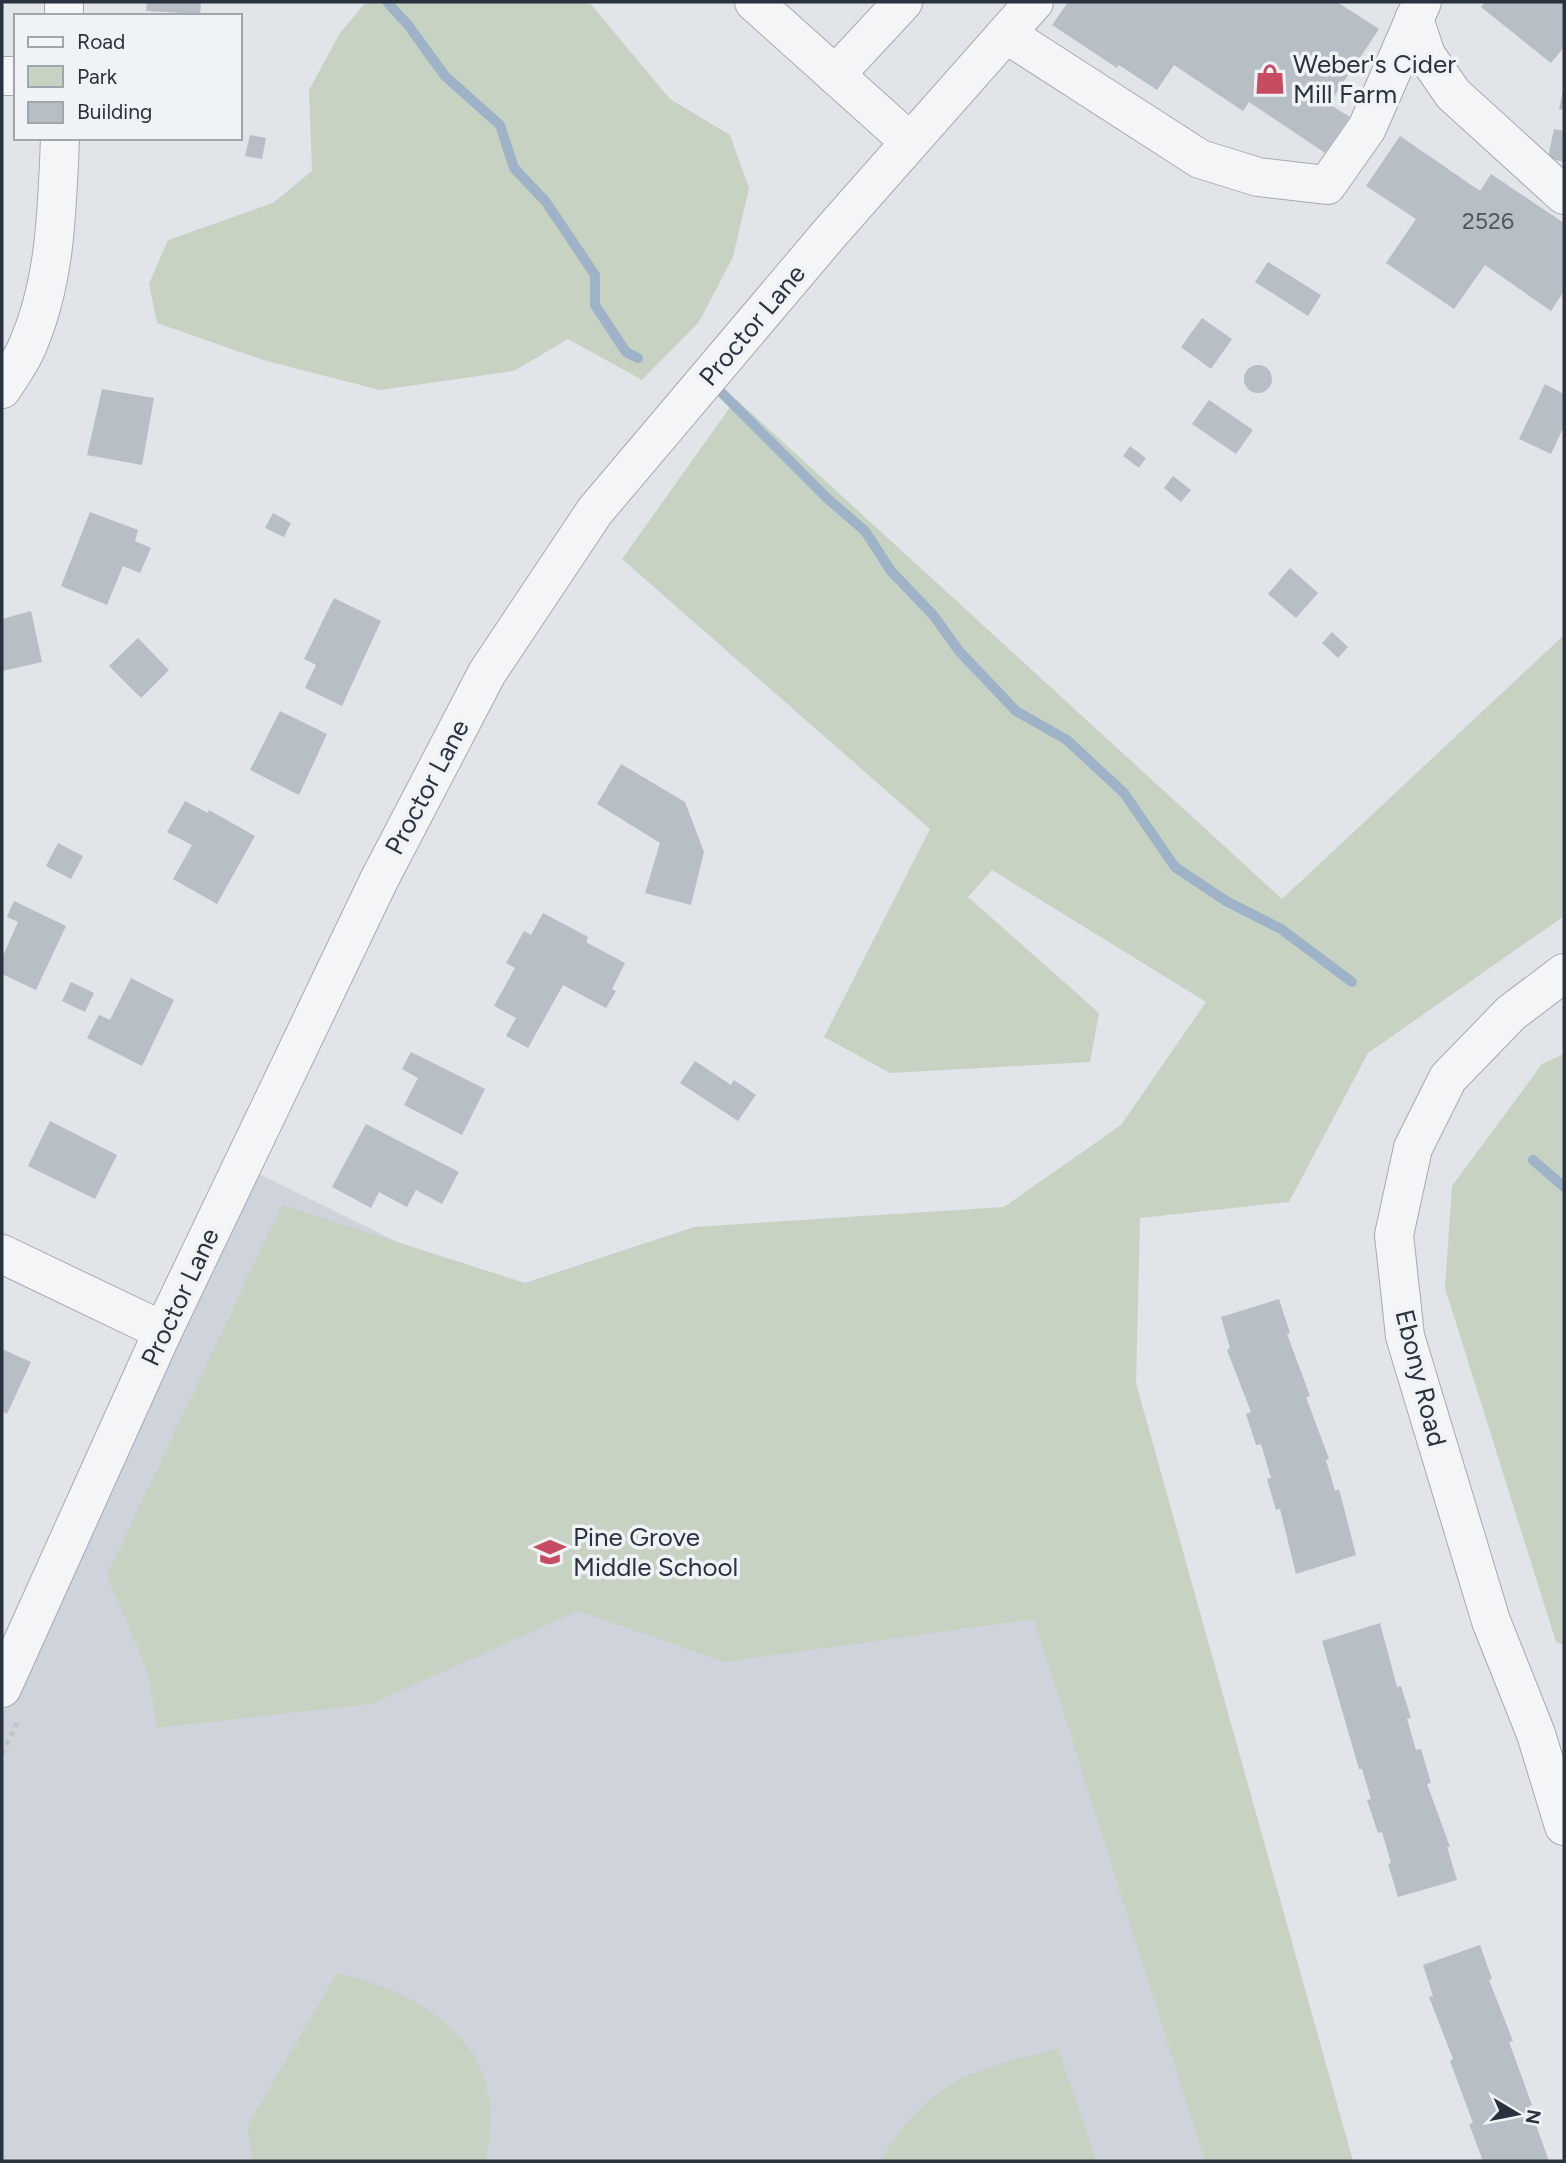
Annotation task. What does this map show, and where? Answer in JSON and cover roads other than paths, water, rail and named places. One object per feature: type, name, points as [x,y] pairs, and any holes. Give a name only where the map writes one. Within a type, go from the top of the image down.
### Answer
[{"type":"street","points":[[754,2],[910,142]]},
{"type":"street","points":[[835,75],[903,2]]},
{"type":"street","name":"Proctor Lane","points":[[2,1688],[163,1331],[379,880],[487,673],[595,511],[910,142],[1034,2]]},
{"type":"street","points":[[1006,34],[1200,159],[1258,177],[1327,185],[1367,128],[1418,10]]},
{"type":"street","points":[[1418,10],[1426,55],[1453,94],[1564,195]]},
{"type":"street","points":[[2,389],[27,349],[46,293],[56,229],[60,140]]},
{"type":"street","name":"Ebony Road","points":[[1564,973],[1511,1013],[1448,1078],[1413,1148],[1394,1235],[1405,1336],[1491,1621],[1550,1743],[1564,1826]]},
{"type":"street","points":[[2,1254],[163,1331]]},
{"type":"waterway","points":[[387,2],[408,25],[445,76],[500,125],[514,168],[546,202],[595,275],[595,305],[626,352],[638,358]]},
{"type":"waterway","points":[[719,390],[828,499],[865,531],[891,571],[934,616],[959,651],[1016,711],[1067,740],[1124,793],[1175,867],[1226,901],[1281,929],[1352,982]]},
{"type":"waterway","points":[[1533,1160],[1564,1187]]},
{"type":"place","name":"Weber's Cider Mill Farm","points":[[1270,79]]},
{"type":"place","name":"Pine Grove Middle School","points":[[550,1552]]}]
